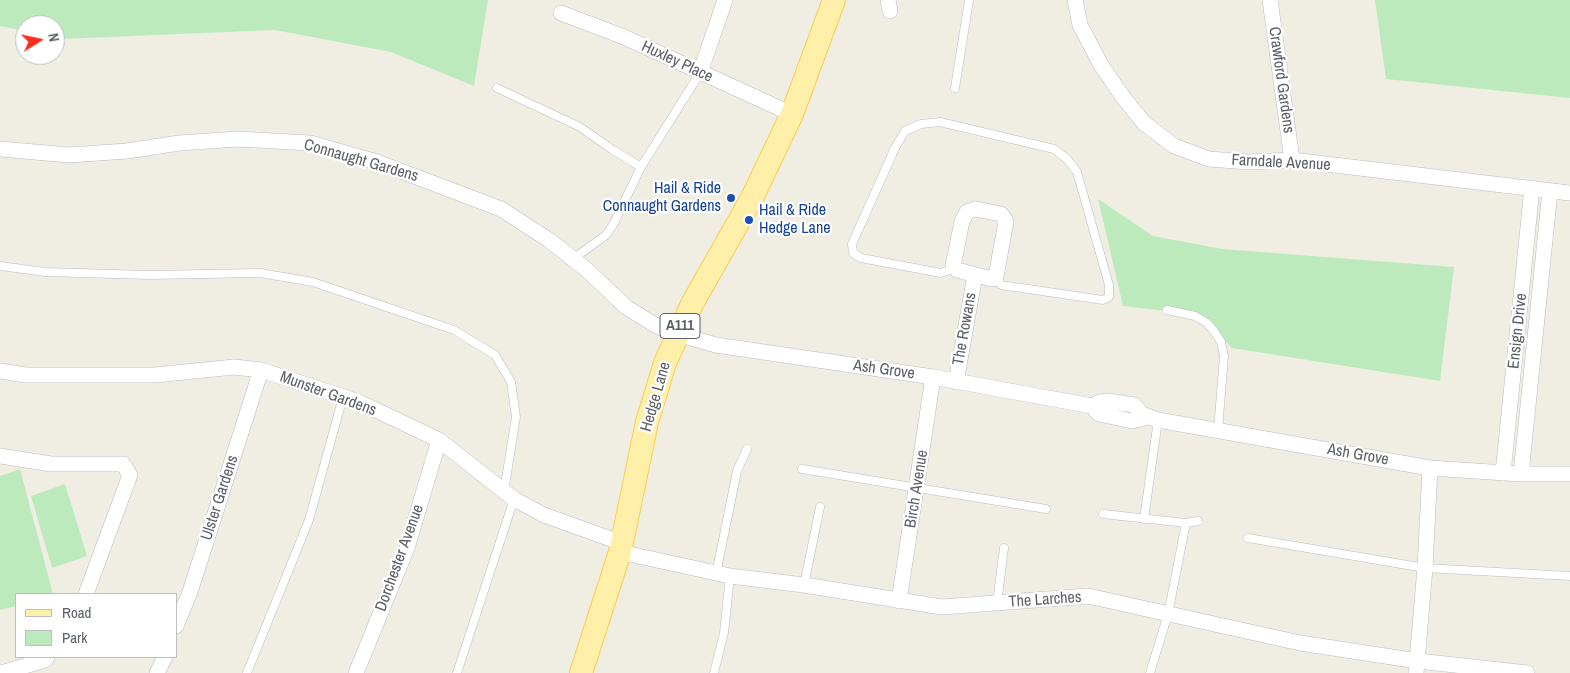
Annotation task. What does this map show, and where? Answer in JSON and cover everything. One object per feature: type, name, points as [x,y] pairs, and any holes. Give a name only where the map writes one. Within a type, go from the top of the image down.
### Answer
[{"type":"main road","name":"Hedge Lane","points":[[581,673],[621,547],[648,422],[665,363],[676,334],[752,198],[792,114],[834,0]]},
{"type":"street","points":[[700,73],[725,0]]},
{"type":"street","name":"Farndale Avenue","points":[[1075,0],[1080,25],[1101,65],[1144,123],[1174,146],[1209,159],[1248,162],[1292,160],[1570,193]]},
{"type":"street","name":"Crawford Gardens","points":[[1270,0],[1292,160]]},
{"type":"street","name":"Huxley Place","points":[[561,12],[624,37],[792,114]]},
{"type":"street","name":"Connaught Gardens","points":[[0,148],[69,155],[179,143],[238,139],[310,144],[377,162],[501,209],[549,240],[626,307],[655,325],[676,334]]},
{"type":"street","name":"Ensign Drive","points":[[1503,473],[1532,188]]},
{"type":"street","name":"Ensign Drive","points":[[1521,474],[1550,191]]},
{"type":"street","points":[[975,209],[1001,214],[1006,221],[996,277],[992,279],[974,276],[953,266],[962,221],[967,212],[975,209]]},
{"type":"street","name":"The Rowans","points":[[956,382],[974,276]]},
{"type":"street","name":"Ash Grove","points":[[676,334],[716,345],[933,377],[1092,406],[1099,414],[1132,421],[1153,418],[1430,468],[1521,474],[1570,474]]},
{"type":"street","name":"Munster Gardens","points":[[0,372],[25,375],[155,375],[234,368],[261,370],[359,402],[439,440],[509,496],[544,516],[621,547]]},
{"type":"street","name":"Ulster Gardens","points":[[178,621],[190,592],[261,370]]},
{"type":"street","name":"Birch Avenue","points":[[899,601],[933,377]]},
{"type":"street","name":"Dorchester Avenue","points":[[356,673],[407,548],[439,440]]},
{"type":"street","points":[[0,456],[51,464],[124,464],[130,474],[86,593]]},
{"type":"street","points":[[1417,667],[1425,568],[1430,468]]},
{"type":"street","name":"The Larches","points":[[621,547],[723,575],[942,607],[1088,596],[1417,667],[1527,673]]},
{"type":"street","points":[[1,673],[45,660],[46,658]]},
{"type":"street","points":[[158,673],[164,658]]},
{"type":"lane","points":[[955,88],[969,0]]},
{"type":"lane","points":[[573,259],[606,235],[613,225],[641,167],[700,73]]},
{"type":"lane","points":[[497,88],[580,127],[641,167]]},
{"type":"lane","points":[[955,268],[941,273],[861,258],[853,253],[852,244],[895,148],[905,131],[921,124],[940,122],[1054,149],[1068,159],[1077,172],[1110,285],[1109,297],[1103,300],[1002,285],[996,277]]},
{"type":"lane","points":[[0,266],[46,272],[93,274],[260,273],[313,282],[454,330],[495,355],[511,382],[516,416],[509,496],[458,673]]},
{"type":"lane","points":[[1167,310],[1195,316],[1207,323],[1221,342],[1224,356],[1218,430]]},
{"type":"lane","points":[[247,673],[309,520],[343,396]]},
{"type":"lane","points":[[1144,519],[1153,418]]},
{"type":"lane","points":[[714,673],[724,633],[723,575],[737,471],[747,449]]},
{"type":"lane","points":[[802,469],[1046,509]]},
{"type":"lane","points":[[804,586],[820,507]]},
{"type":"lane","points":[[1103,514],[1144,519],[1198,521]]},
{"type":"lane","points":[[1150,673],[1168,614],[1186,522]]},
{"type":"lane","points":[[1248,538],[1425,568],[1570,576]]},
{"type":"lane","points":[[997,603],[1004,548]]},
{"type":"green space","points":[[0,0],[488,0],[474,86],[391,52],[275,30],[65,39],[65,15],[15,15],[15,29],[0,26]]},
{"type":"green space","points":[[1375,0],[1570,0],[1570,98],[1386,79]]},
{"type":"green space","points":[[1098,199],[1153,236],[1222,249],[1454,267],[1440,381],[1232,348],[1201,315],[1123,306]]},
{"type":"green space","points":[[20,469],[53,593],[15,593],[15,606],[0,610],[0,476]]},
{"type":"green space","points":[[65,484],[87,556],[52,568],[31,496]]},
{"type":"place","name":"Hail & Ride Connaught Gardens","points":[[731,198]]},
{"type":"place","name":"Hail & Ride Hedge Lane","points":[[749,220]]}]
